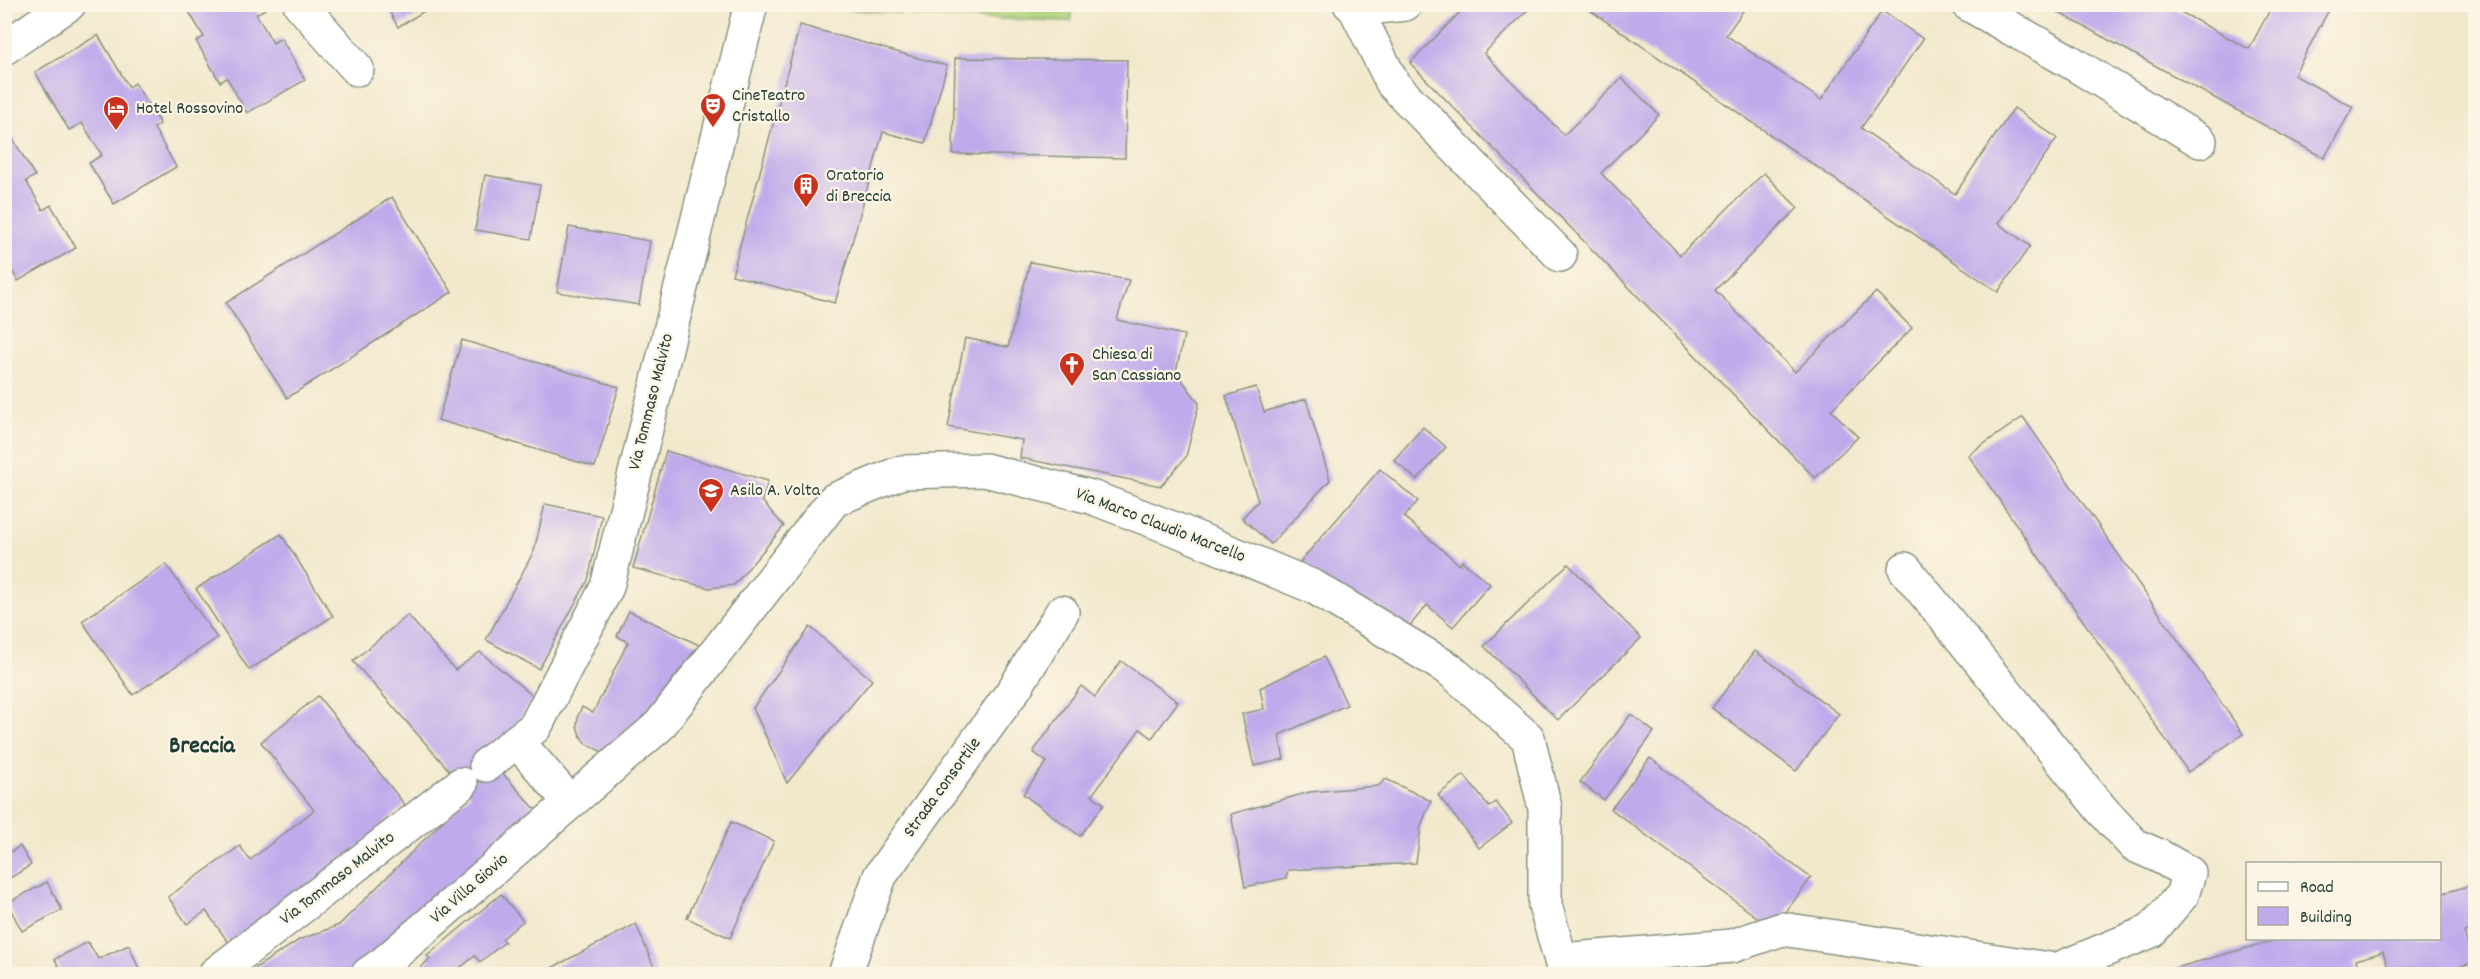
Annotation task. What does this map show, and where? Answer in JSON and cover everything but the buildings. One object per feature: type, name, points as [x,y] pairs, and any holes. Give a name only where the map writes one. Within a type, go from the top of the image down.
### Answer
[{"type":"street","points":[[4,48],[69,4]]},
{"type":"street","points":[[300,4],[357,69]]},
{"type":"street","name":"Via Tommaso Malvito","points":[[215,975],[535,727],[607,587],[751,4]]},
{"type":"street","points":[[1405,4],[1399,7],[1352,5],[1393,84],[1560,255]]},
{"type":"street","points":[[1968,4],[2069,61],[2199,141]]},
{"type":"street","name":"Via Marco Claudio Marcello","points":[[570,802],[659,726],[834,500],[902,472],[985,470],[1091,496],[1182,531],[1314,587],[1449,669],[1528,738],[1545,808],[1545,905],[1563,967]]},
{"type":"street","points":[[1563,967],[1732,946],[1782,929],[2056,970],[2151,931],[2182,895],[2189,873],[2134,845],[2102,810],[1905,569]]},
{"type":"street","name":"Strada consortile","points":[[844,975],[880,876],[1015,688],[1062,612]]},
{"type":"street","points":[[517,741],[570,802]]},
{"type":"street","name":"Via Villa Giovio","points":[[368,975],[570,802]]},
{"type":"green space","points":[[812,4],[902,4],[902,13],[811,7]]},
{"type":"green space","points":[[911,5],[1071,5],[1071,21],[911,16]]},
{"type":"place","name":"CineTeatro Cristallo","points":[[713,129]]},
{"type":"place","name":"Hotel Rossovino","points":[[116,132]]},
{"type":"place","name":"Oratorio di Breccia","points":[[806,209]]},
{"type":"place","name":"Chiesa di San Cassiano","points":[[1072,388]]},
{"type":"place","name":"Asilo A. Volta","points":[[711,514]]},
{"type":"district","name":"Breccia","points":[[202,747]]}]
